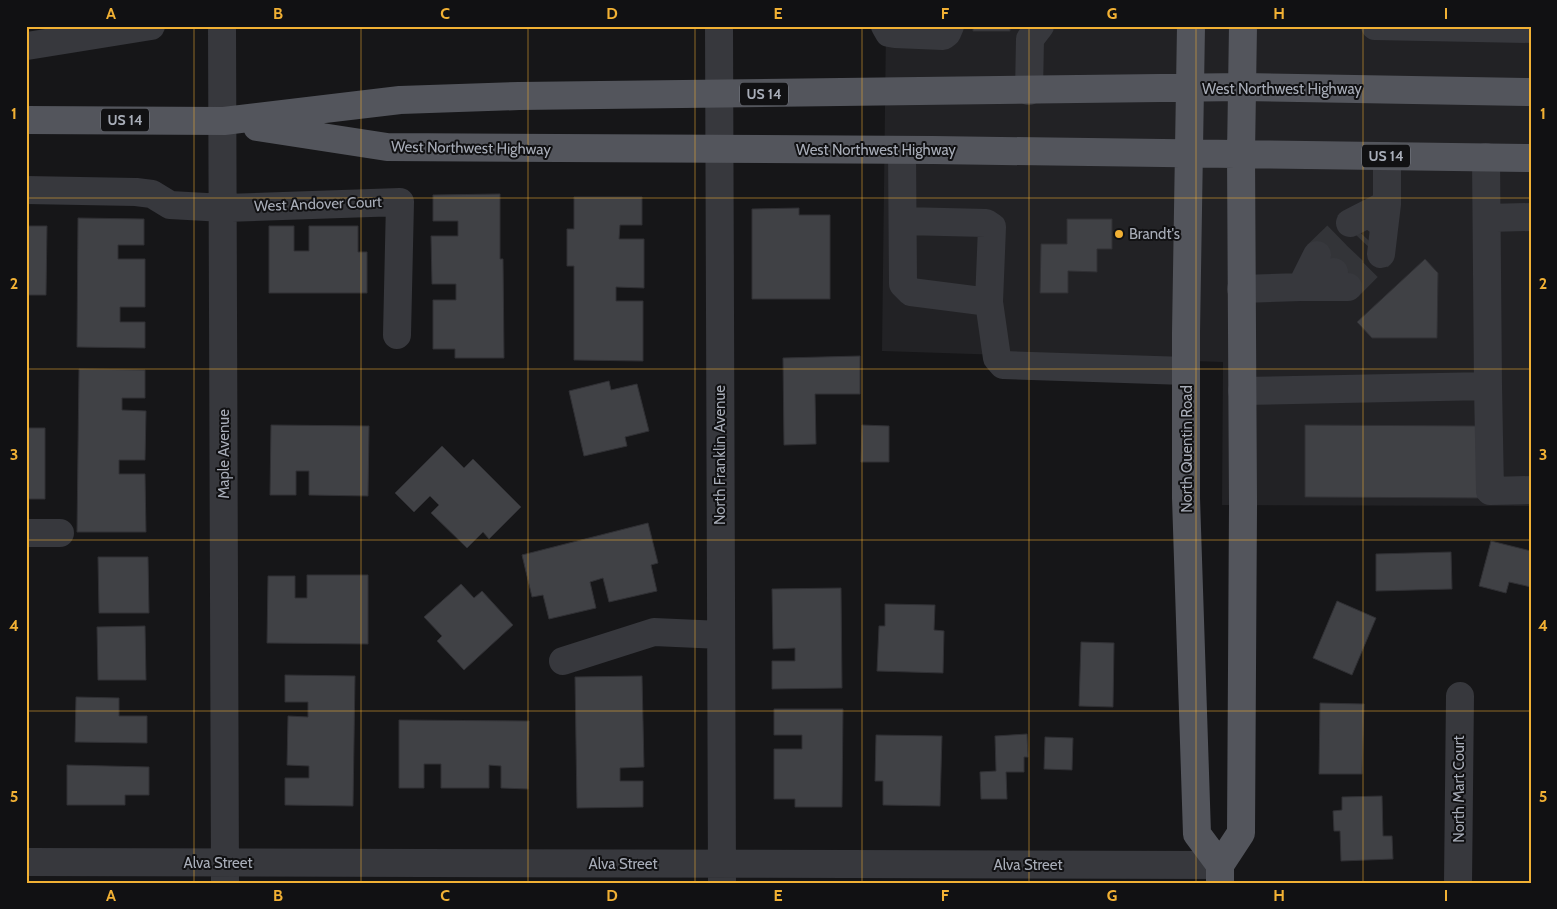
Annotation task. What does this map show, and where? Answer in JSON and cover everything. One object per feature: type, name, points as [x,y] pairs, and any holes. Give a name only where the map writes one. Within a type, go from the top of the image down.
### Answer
[{"type":"main road","name":"North Quentin Road","points":[[1191,26],[1186,498],[1197,834],[1220,874]]},
{"type":"main road","points":[[1220,874],[1241,833],[1241,154],[1243,26]]},
{"type":"main road","name":"West Northwest Highway","points":[[26,120],[224,121],[400,100],[519,96],[1243,87],[1531,92]]},
{"type":"main road","name":"West Northwest Highway","points":[[224,121],[387,147],[902,150],[1531,158]]},
{"type":"street","points":[[26,46],[151,26]]},
{"type":"street","name":"Maple Avenue","points":[[222,26],[224,121],[225,873]]},
{"type":"street","name":"North Franklin Avenue","points":[[719,26],[722,874]]},
{"type":"street","points":[[885,26],[889,33],[943,36],[948,34],[950,26]]},
{"type":"street","points":[[1029,91],[1030,39],[1040,26]]},
{"type":"street","points":[[1375,26],[1531,29]]},
{"type":"street","points":[[902,150],[903,284],[911,292],[989,302]]},
{"type":"street","points":[[1386,156],[1386,204],[1366,238],[1386,204]]},
{"type":"street","points":[[1486,157],[1490,491],[1531,490]]},
{"type":"street","points":[[26,190],[136,192],[152,194],[170,205],[224,208]]},
{"type":"street","name":"West Andover Court","points":[[224,208],[400,202],[397,335]]},
{"type":"street","points":[[1487,218],[1531,217]]},
{"type":"street","points":[[903,221],[986,223],[992,227],[989,302],[997,358],[1003,365],[1028,368],[1186,371]]},
{"type":"street","points":[[1241,289],[1301,287],[1333,271],[1301,287]]},
{"type":"street","points":[[1242,391],[1488,386]]},
{"type":"street","points":[[26,533],[60,533]]},
{"type":"street","points":[[563,661],[654,632],[721,635]]},
{"type":"street","name":"North Mart Court","points":[[1458,883],[1460,696]]},
{"type":"street","name":"Alva Street","points":[[26,862],[225,873],[1220,874]]},
{"type":"shaded area","points":[[886,26],[1531,26],[1531,506],[1222,505],[1223,362],[882,351]]},
{"type":"building","points":[[973,26],[1010,26],[1010,31],[973,31]]},
{"type":"building","points":[[500,194],[500,259],[503,259],[504,358],[455,358],[455,349],[433,349],[433,300],[456,300],[456,284],[432,284],[431,236],[458,236],[458,221],[433,221],[433,195]]},
{"type":"building","points":[[574,197],[642,197],[642,225],[620,225],[619,239],[644,239],[644,288],[616,287],[616,301],[643,301],[643,361],[574,360],[574,266],[567,266],[567,229],[574,229]]},
{"type":"building","points":[[799,208],[799,215],[830,215],[830,299],[752,299],[752,209]]},
{"type":"building","points":[[78,218],[144,219],[144,245],[118,245],[118,259],[145,259],[145,307],[120,307],[120,322],[145,322],[145,348],[77,347]]},
{"type":"building","points":[[1067,219],[1112,219],[1112,249],[1097,249],[1097,272],[1068,271],[1068,293],[1040,293],[1041,244],[1067,244]]},
{"type":"building","points":[[26,226],[47,226],[46,295],[26,295]]},
{"type":"building","points":[[269,226],[294,226],[294,251],[309,251],[309,226],[358,226],[358,252],[367,252],[367,293],[269,293]]},
{"type":"building","points":[[1425,259],[1438,273],[1437,338],[1372,338],[1357,322]]},
{"type":"building","points":[[860,356],[860,394],[815,394],[816,444],[784,445],[783,358]]},
{"type":"building","points":[[79,369],[145,370],[145,398],[122,398],[122,410],[146,411],[145,460],[119,460],[119,474],[145,474],[146,532],[77,532]]},
{"type":"building","points":[[609,381],[611,390],[637,384],[649,431],[625,437],[627,446],[584,456],[569,391]]},
{"type":"building","points":[[271,425],[369,426],[368,496],[309,495],[309,471],[296,471],[296,495],[270,495]]},
{"type":"building","points":[[862,425],[889,426],[889,462],[861,462]]},
{"type":"building","points":[[1305,425],[1480,426],[1479,498],[1305,497]]},
{"type":"building","points":[[26,428],[45,428],[45,499],[26,499]]},
{"type":"building","points":[[442,446],[464,468],[473,459],[521,507],[489,539],[483,532],[467,548],[431,513],[439,505],[430,496],[414,512],[395,493]]},
{"type":"building","points":[[648,523],[658,563],[651,565],[657,591],[609,602],[603,578],[590,582],[596,608],[549,619],[543,595],[532,597],[522,555]]},
{"type":"building","points":[[1491,541],[1531,551],[1531,587],[1509,582],[1506,593],[1479,586]]},
{"type":"building","points":[[1451,552],[1452,589],[1376,591],[1376,554]]},
{"type":"building","points":[[98,557],[148,557],[149,613],[99,613]]},
{"type":"building","points":[[307,575],[368,575],[368,644],[267,643],[268,576],[295,576],[295,598],[307,598]]},
{"type":"building","points":[[461,584],[474,598],[482,591],[513,625],[464,670],[437,641],[442,636],[424,617]]},
{"type":"building","points":[[841,588],[842,688],[772,689],[772,661],[795,661],[795,648],[773,649],[772,589]]},
{"type":"building","points":[[1337,601],[1376,618],[1352,675],[1313,658]]},
{"type":"building","points":[[885,604],[935,605],[934,630],[944,631],[943,673],[877,671],[879,626],[885,626]]},
{"type":"building","points":[[145,626],[146,680],[98,680],[97,627]]},
{"type":"building","points":[[1081,642],[1114,643],[1113,707],[1079,706]]},
{"type":"building","points":[[285,675],[355,676],[353,806],[285,805],[285,778],[309,778],[309,766],[287,765],[288,716],[308,717],[308,702],[285,702]]},
{"type":"building","points":[[642,676],[644,767],[620,768],[620,781],[643,781],[643,807],[577,808],[575,677]]},
{"type":"building","points":[[76,697],[119,698],[119,716],[147,716],[147,743],[75,742]]},
{"type":"building","points":[[1320,703],[1364,704],[1362,774],[1319,774]]},
{"type":"building","points":[[774,709],[843,709],[842,807],[795,807],[795,799],[774,799],[774,749],[802,749],[802,735],[774,735]]},
{"type":"building","points":[[399,720],[529,721],[528,789],[501,788],[501,766],[489,765],[489,788],[441,788],[441,764],[424,764],[424,788],[399,788]]},
{"type":"building","points":[[1027,734],[1028,757],[1024,757],[1024,772],[1006,772],[1007,799],[981,799],[980,772],[996,771],[995,736]]},
{"type":"building","points":[[876,735],[942,736],[940,806],[883,805],[883,781],[875,781]]},
{"type":"building","points":[[1045,737],[1073,738],[1072,770],[1044,769]]},
{"type":"building","points":[[67,765],[149,767],[149,795],[125,795],[125,805],[67,805]]},
{"type":"building","points":[[1382,796],[1383,836],[1392,836],[1393,859],[1341,861],[1340,831],[1334,831],[1333,811],[1342,810],[1342,797]]},
{"type":"tunnel","points":[[1317,255],[1350,223]]},
{"type":"tunnel","points":[[1334,272],[1366,238]]},
{"type":"tunnel","points":[[1348,287],[1381,254]]},
{"type":"place","name":"Brandt's","points":[[1119,234]]}]
